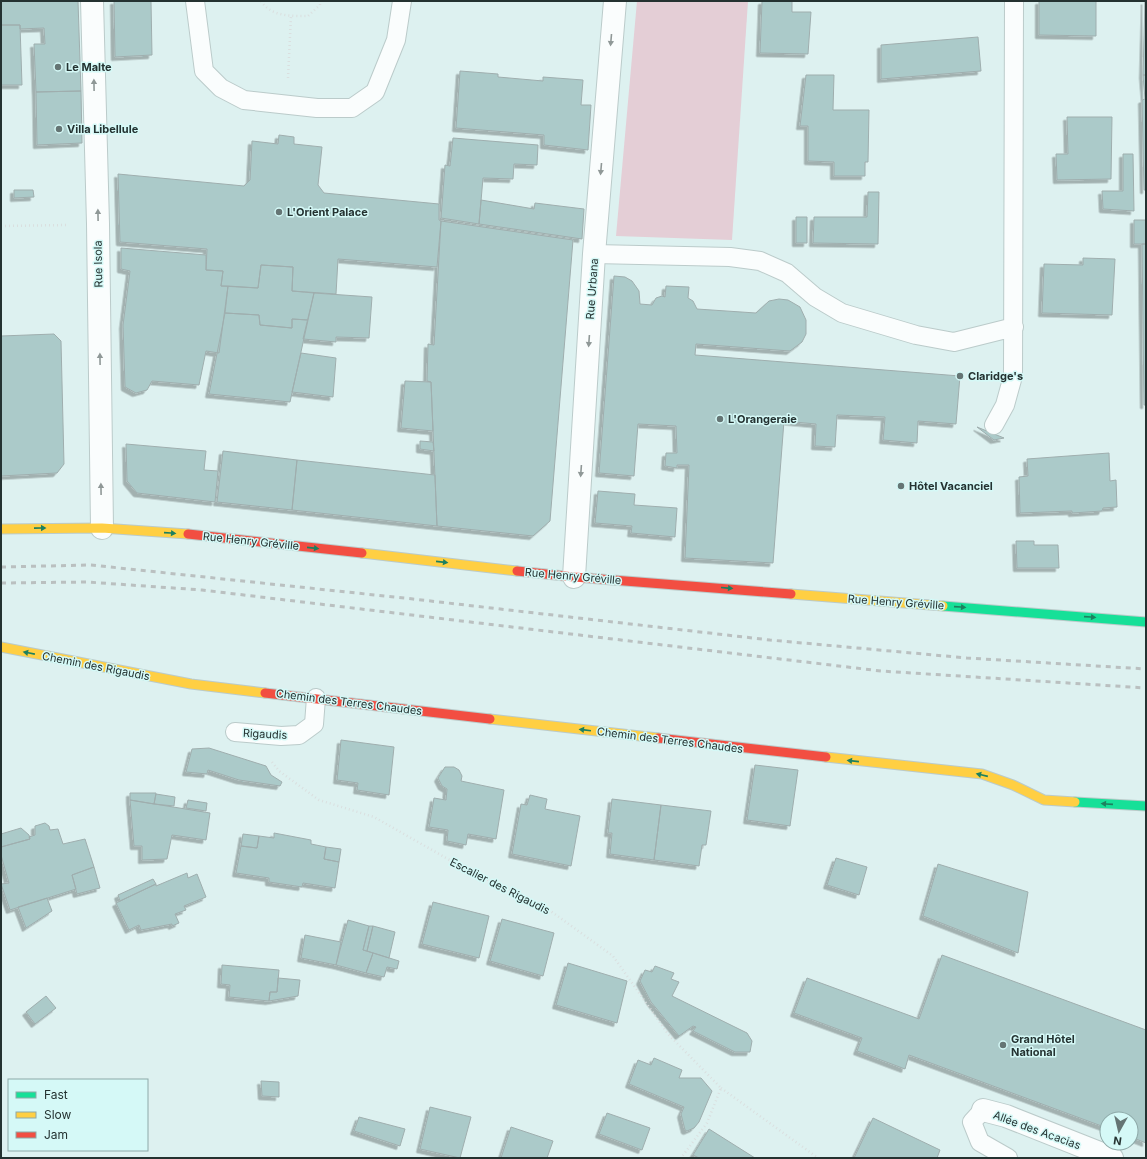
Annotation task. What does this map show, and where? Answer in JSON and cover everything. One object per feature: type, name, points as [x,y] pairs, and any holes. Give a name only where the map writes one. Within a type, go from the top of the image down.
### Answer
[{"type":"street","name":"Rue Isola","points":[[92,1],[98,224],[102,528]]},
{"type":"street","name":"Rue Urbana","points":[[574,577],[594,254],[615,1]]},
{"type":"street","name":"Rue Henry Gréville","points":[[1,529],[102,528],[199,535],[574,577],[1146,622]]},
{"type":"street","name":"Chemin des Rigaudis","points":[[1,647],[191,684]]},
{"type":"street","name":"Chemin des Terres Chaudes","points":[[191,684],[687,742],[982,774],[1013,785],[1044,800],[1146,806]]},
{"type":"street","name":"Allée des Acacias","points":[[983,1110],[1006,1116],[1112,1158]]},
{"type":"lane","points":[[195,1],[204,71],[221,88],[244,100],[317,108],[352,108],[375,92],[396,40],[402,1]]},
{"type":"lane","points":[[994,425],[1005,405],[1013,376],[1014,1]]},
{"type":"lane","points":[[594,254],[730,257],[760,261],[787,273],[815,297],[842,313],[916,335],[954,342],[1014,327]]},
{"type":"lane","name":"Rigaudis","points":[[235,732],[281,736],[299,735],[314,724],[316,698]]},
{"type":"lane","name":"Allée des Acacias","points":[[983,1110],[972,1122],[980,1142],[1008,1158]]},
{"type":"path","points":[[261,1],[266,8],[277,14],[291,16],[308,16],[320,5],[320,1]]},
{"type":"path","points":[[287,104],[291,16]]},
{"type":"path","points":[[1,226],[98,224]]},
{"type":"path","name":"Escalier des Rigaudis","points":[[270,759],[279,771],[319,800],[374,817],[469,871],[552,911],[612,956],[668,1034],[722,1088],[818,1158]]},
{"type":"path","points":[[681,1158],[707,1122],[722,1088]]},
{"type":"shaded area","points":[[637,1],[748,1],[732,240],[616,236]]},
{"type":"building","name":"Le Malte","points":[[1,1],[78,1],[81,91],[36,92],[34,44],[45,44],[44,28],[20,29],[20,25],[1,25]]},
{"type":"building","points":[[114,1],[151,1],[152,55],[115,57]]},
{"type":"building","points":[[762,1],[792,1],[792,12],[811,12],[808,54],[760,53]]},
{"type":"building","points":[[1039,1],[1096,1],[1096,36],[1039,35]]},
{"type":"building","points":[[1145,1],[1146,75],[1143,75]]},
{"type":"building","points":[[1,25],[20,25],[22,85],[1,85]]},
{"type":"building","points":[[978,37],[981,71],[881,79],[881,45]]},
{"type":"building","points":[[460,71],[498,74],[498,77],[543,81],[543,77],[583,80],[581,105],[591,105],[588,150],[544,145],[544,135],[456,128]]},
{"type":"building","points":[[806,75],[834,75],[833,110],[869,110],[868,162],[865,162],[865,176],[834,176],[834,162],[808,161],[808,126],[800,126]]},
{"type":"building","points":[[1143,75],[1146,75],[1146,190],[1144,190],[1142,100],[1145,99]]},
{"type":"building","name":"Villa Libellule","points":[[81,91],[82,143],[37,145],[36,92]]},
{"type":"building","points":[[1067,117],[1112,117],[1111,179],[1057,180],[1056,154],[1068,154]]},
{"type":"building","name":"L'Orient Palace","points":[[279,135],[294,137],[294,144],[322,147],[318,185],[324,193],[439,204],[439,220],[441,221],[437,267],[338,259],[336,294],[292,291],[293,267],[261,265],[258,288],[221,286],[223,271],[206,270],[207,249],[120,242],[118,174],[244,186],[250,180],[252,141],[278,144]]},
{"type":"building","points":[[453,138],[538,145],[537,165],[514,164],[513,179],[483,178],[479,224],[441,218],[445,165],[450,166]]},
{"type":"building","points":[[1123,154],[1133,154],[1134,211],[1103,209],[1102,191],[1123,191]]},
{"type":"building","points":[[14,190],[33,190],[34,197],[14,198]]},
{"type":"building","points":[[868,192],[879,192],[878,244],[813,243],[814,217],[867,217]]},
{"type":"building","points":[[481,200],[534,209],[535,203],[584,209],[582,239],[479,224]]},
{"type":"building","points":[[796,217],[807,217],[807,243],[796,243]]},
{"type":"building","points":[[1134,220],[1146,220],[1146,244],[1134,244]]},
{"type":"building","points":[[441,221],[573,240],[550,521],[533,536],[437,526],[431,382],[427,381],[428,344],[434,345]]},
{"type":"building","points":[[1142,244],[1146,244],[1146,405],[1144,405]]},
{"type":"building","points":[[121,248],[206,255],[206,270],[223,271],[221,286],[228,286],[219,353],[206,351],[199,385],[152,381],[147,390],[136,393],[125,387],[123,325],[130,271],[121,269]]},
{"type":"building","points":[[1083,258],[1115,259],[1112,315],[1042,313],[1044,264],[1083,265]]},
{"type":"building","points":[[261,265],[293,267],[292,291],[314,293],[308,320],[292,319],[292,328],[260,325],[259,315],[225,313],[228,286],[258,288]]},
{"type":"building","name":"L'Orangeraie","points":[[614,276],[625,277],[632,281],[639,291],[640,304],[652,305],[656,298],[662,296],[665,297],[666,286],[689,287],[688,298],[693,301],[697,309],[756,313],[769,301],[779,299],[788,300],[800,307],[806,320],[806,334],[802,342],[790,351],[696,344],[695,355],[960,376],[956,424],[918,421],[917,443],[883,440],[885,417],[837,415],[835,447],[815,446],[816,424],[784,421],[773,563],[685,558],[689,465],[677,465],[677,468],[665,466],[666,453],[677,453],[676,426],[638,424],[634,476],[599,473]]},
{"type":"building","points":[[314,293],[372,297],[369,338],[336,337],[336,342],[303,339]]},
{"type":"building","points":[[225,313],[259,315],[260,325],[292,328],[292,319],[308,320],[290,402],[209,394]]},
{"type":"building","points":[[54,334],[61,341],[64,464],[57,473],[1,476],[1,336]]},
{"type":"building","points":[[301,353],[336,358],[333,397],[292,392]]},
{"type":"building","points":[[405,381],[431,382],[433,431],[401,428]]},
{"type":"building","points":[[977,427],[1004,438],[994,440]]},
{"type":"building","points":[[420,441],[433,442],[434,451],[420,449]]},
{"type":"building","points":[[126,444],[206,451],[204,470],[218,471],[215,502],[137,493],[127,481]]},
{"type":"building","points":[[223,451],[297,460],[292,510],[217,502]]},
{"type":"building","points":[[1109,453],[1110,481],[1116,480],[1117,507],[1103,508],[1102,511],[1072,513],[1072,511],[1020,513],[1019,477],[1028,476],[1027,459]]},
{"type":"building","points":[[297,460],[435,475],[437,526],[292,510]]},
{"type":"building","points":[[598,491],[635,494],[634,505],[677,508],[675,537],[631,533],[632,526],[595,523]]},
{"type":"building","points":[[1016,541],[1034,541],[1034,545],[1058,545],[1059,568],[1017,568]]},
{"type":"building","points":[[341,740],[394,747],[389,795],[357,790],[358,783],[337,780]]},
{"type":"building","points":[[209,748],[266,766],[271,775],[282,782],[280,786],[239,780],[208,770],[207,774],[186,772],[192,749]]},
{"type":"building","points":[[755,765],[798,770],[790,826],[747,820]]},
{"type":"building","points":[[445,767],[454,767],[459,770],[462,776],[461,781],[504,790],[496,839],[468,834],[466,845],[447,841],[448,830],[429,827],[434,798],[446,800],[447,789],[442,786],[438,778]]},
{"type":"building","points":[[130,793],[156,793],[154,804],[130,800]]},
{"type":"building","points":[[156,794],[175,797],[174,806],[154,804]]},
{"type":"building","points":[[530,795],[547,799],[545,809],[580,816],[571,866],[512,854],[521,804],[527,805]]},
{"type":"building","points":[[612,799],[661,805],[654,860],[610,854],[612,833],[608,833]]},
{"type":"building","points":[[130,800],[210,813],[206,840],[172,835],[167,859],[142,860],[142,846],[134,846]]},
{"type":"building","points":[[188,800],[207,803],[206,811],[186,808]]},
{"type":"building","points":[[661,805],[711,811],[706,845],[702,845],[699,866],[654,860]]},
{"type":"building","points":[[45,823],[49,826],[50,830],[58,829],[63,844],[85,839],[94,867],[72,875],[76,889],[10,910],[1,884],[9,883],[1,855],[1,847],[30,839],[29,837],[35,835],[35,826]]},
{"type":"building","points":[[21,828],[29,835],[30,839],[1,847],[1,834]]},
{"type":"building","points":[[274,833],[311,840],[311,844],[326,847],[324,859],[339,862],[335,888],[303,883],[302,887],[269,882],[269,878],[236,873],[241,846],[257,848],[259,836],[274,838]]},
{"type":"building","points":[[243,834],[259,836],[257,848],[241,846]]},
{"type":"building","points":[[326,847],[341,849],[339,862],[324,859]]},
{"type":"building","points":[[836,858],[867,867],[859,895],[827,885]]},
{"type":"building","points":[[938,864],[1028,892],[1018,953],[923,916]]},
{"type":"building","points":[[94,867],[100,888],[77,894],[72,875]]},
{"type":"building","points":[[187,873],[188,878],[197,874],[206,897],[184,906],[186,910],[175,914],[179,923],[172,926],[172,924],[141,930],[139,925],[129,930],[116,903],[156,884],[156,886]]},
{"type":"building","points":[[153,879],[156,884],[120,901],[118,895]]},
{"type":"building","points":[[47,898],[52,911],[26,928],[18,907]]},
{"type":"building","points":[[433,902],[489,916],[479,958],[422,944]]},
{"type":"building","points":[[502,919],[554,933],[543,976],[490,961]]},
{"type":"building","points":[[348,920],[369,926],[363,950],[373,953],[366,973],[336,965]]},
{"type":"building","points":[[369,926],[373,926],[367,951],[363,950]]},
{"type":"building","points":[[373,926],[395,932],[389,958],[367,951]]},
{"type":"building","points":[[305,935],[341,942],[336,965],[301,958]]},
{"type":"building","points":[[373,953],[399,961],[397,969],[387,967],[384,977],[366,973]]},
{"type":"building","name":"Grand Hôtel National","points":[[942,955],[1146,1030],[1146,1143],[1139,1140],[1139,1111],[1099,1111],[1099,1125],[909,1055],[905,1069],[857,1051],[862,1038],[794,1013],[807,978],[919,1019]]},
{"type":"building","points":[[568,963],[627,981],[617,1023],[556,1005]]},
{"type":"building","points":[[222,965],[279,970],[277,992],[270,992],[269,1001],[229,997],[230,985],[221,984]]},
{"type":"building","points":[[655,966],[674,973],[671,979],[679,982],[672,996],[747,1033],[752,1041],[750,1052],[735,1052],[693,1031],[696,1027],[693,1026],[679,1036],[651,1002],[640,981],[645,970],[652,972]]},
{"type":"building","points":[[278,978],[300,980],[298,996],[269,1001],[270,992],[277,992]]},
{"type":"building","points":[[46,996],[56,1008],[35,1024],[26,1012]]},
{"type":"building","points":[[654,1058],[682,1070],[679,1078],[701,1078],[712,1091],[699,1122],[694,1128],[687,1131],[685,1130],[681,1114],[684,1107],[629,1084],[638,1060],[651,1065]]},
{"type":"building","points":[[261,1081],[279,1082],[279,1097],[262,1096]]},
{"type":"building","points":[[430,1107],[471,1117],[460,1158],[420,1149]]},
{"type":"building","points":[[607,1113],[650,1128],[642,1150],[599,1134]]},
{"type":"building","points":[[359,1117],[405,1129],[400,1146],[354,1131]]},
{"type":"building","points":[[873,1118],[940,1150],[937,1158],[854,1158]]},
{"type":"building","points":[[511,1127],[553,1141],[547,1158],[501,1158]]},
{"type":"building","points":[[709,1129],[755,1158],[699,1158],[693,1155]]},
{"type":"railway","points":[[1,567],[91,565],[413,599],[770,640],[967,658],[1146,669]]},
{"type":"railway","points":[[1,583],[87,582],[202,590],[881,671],[1146,688]]},
{"type":"traffic: fast","points":[[943,606],[1146,622]]},
{"type":"traffic: fast","points":[[1075,802],[1146,806]]},
{"type":"traffic: slow","points":[[1,529],[102,528],[188,534]]},
{"type":"traffic: slow","points":[[362,553],[517,571]]},
{"type":"traffic: slow","points":[[791,594],[943,606]]},
{"type":"traffic: slow","points":[[1,647],[191,684],[265,693]]},
{"type":"traffic: slow","points":[[490,719],[658,738]]},
{"type":"traffic: slow","points":[[826,757],[982,774],[1013,785],[1044,800],[1075,802]]},
{"type":"traffic: jam","points":[[188,534],[362,553]]},
{"type":"traffic: jam","points":[[517,571],[574,577],[791,594]]},
{"type":"traffic: jam","points":[[265,693],[490,719]]},
{"type":"traffic: jam","points":[[658,738],[826,757]]},
{"type":"place","name":"Le Malte","points":[[58,67]]},
{"type":"place","name":"Villa Libellule","points":[[59,129]]},
{"type":"place","name":"L'Orient Palace","points":[[279,212]]},
{"type":"place","name":"Claridge's","points":[[960,376]]},
{"type":"place","name":"L'Orangeraie","points":[[720,419]]},
{"type":"place","name":"Hôtel Vacanciel","points":[[901,486]]},
{"type":"place","name":"Grand Hôtel National","points":[[1003,1045]]}]
